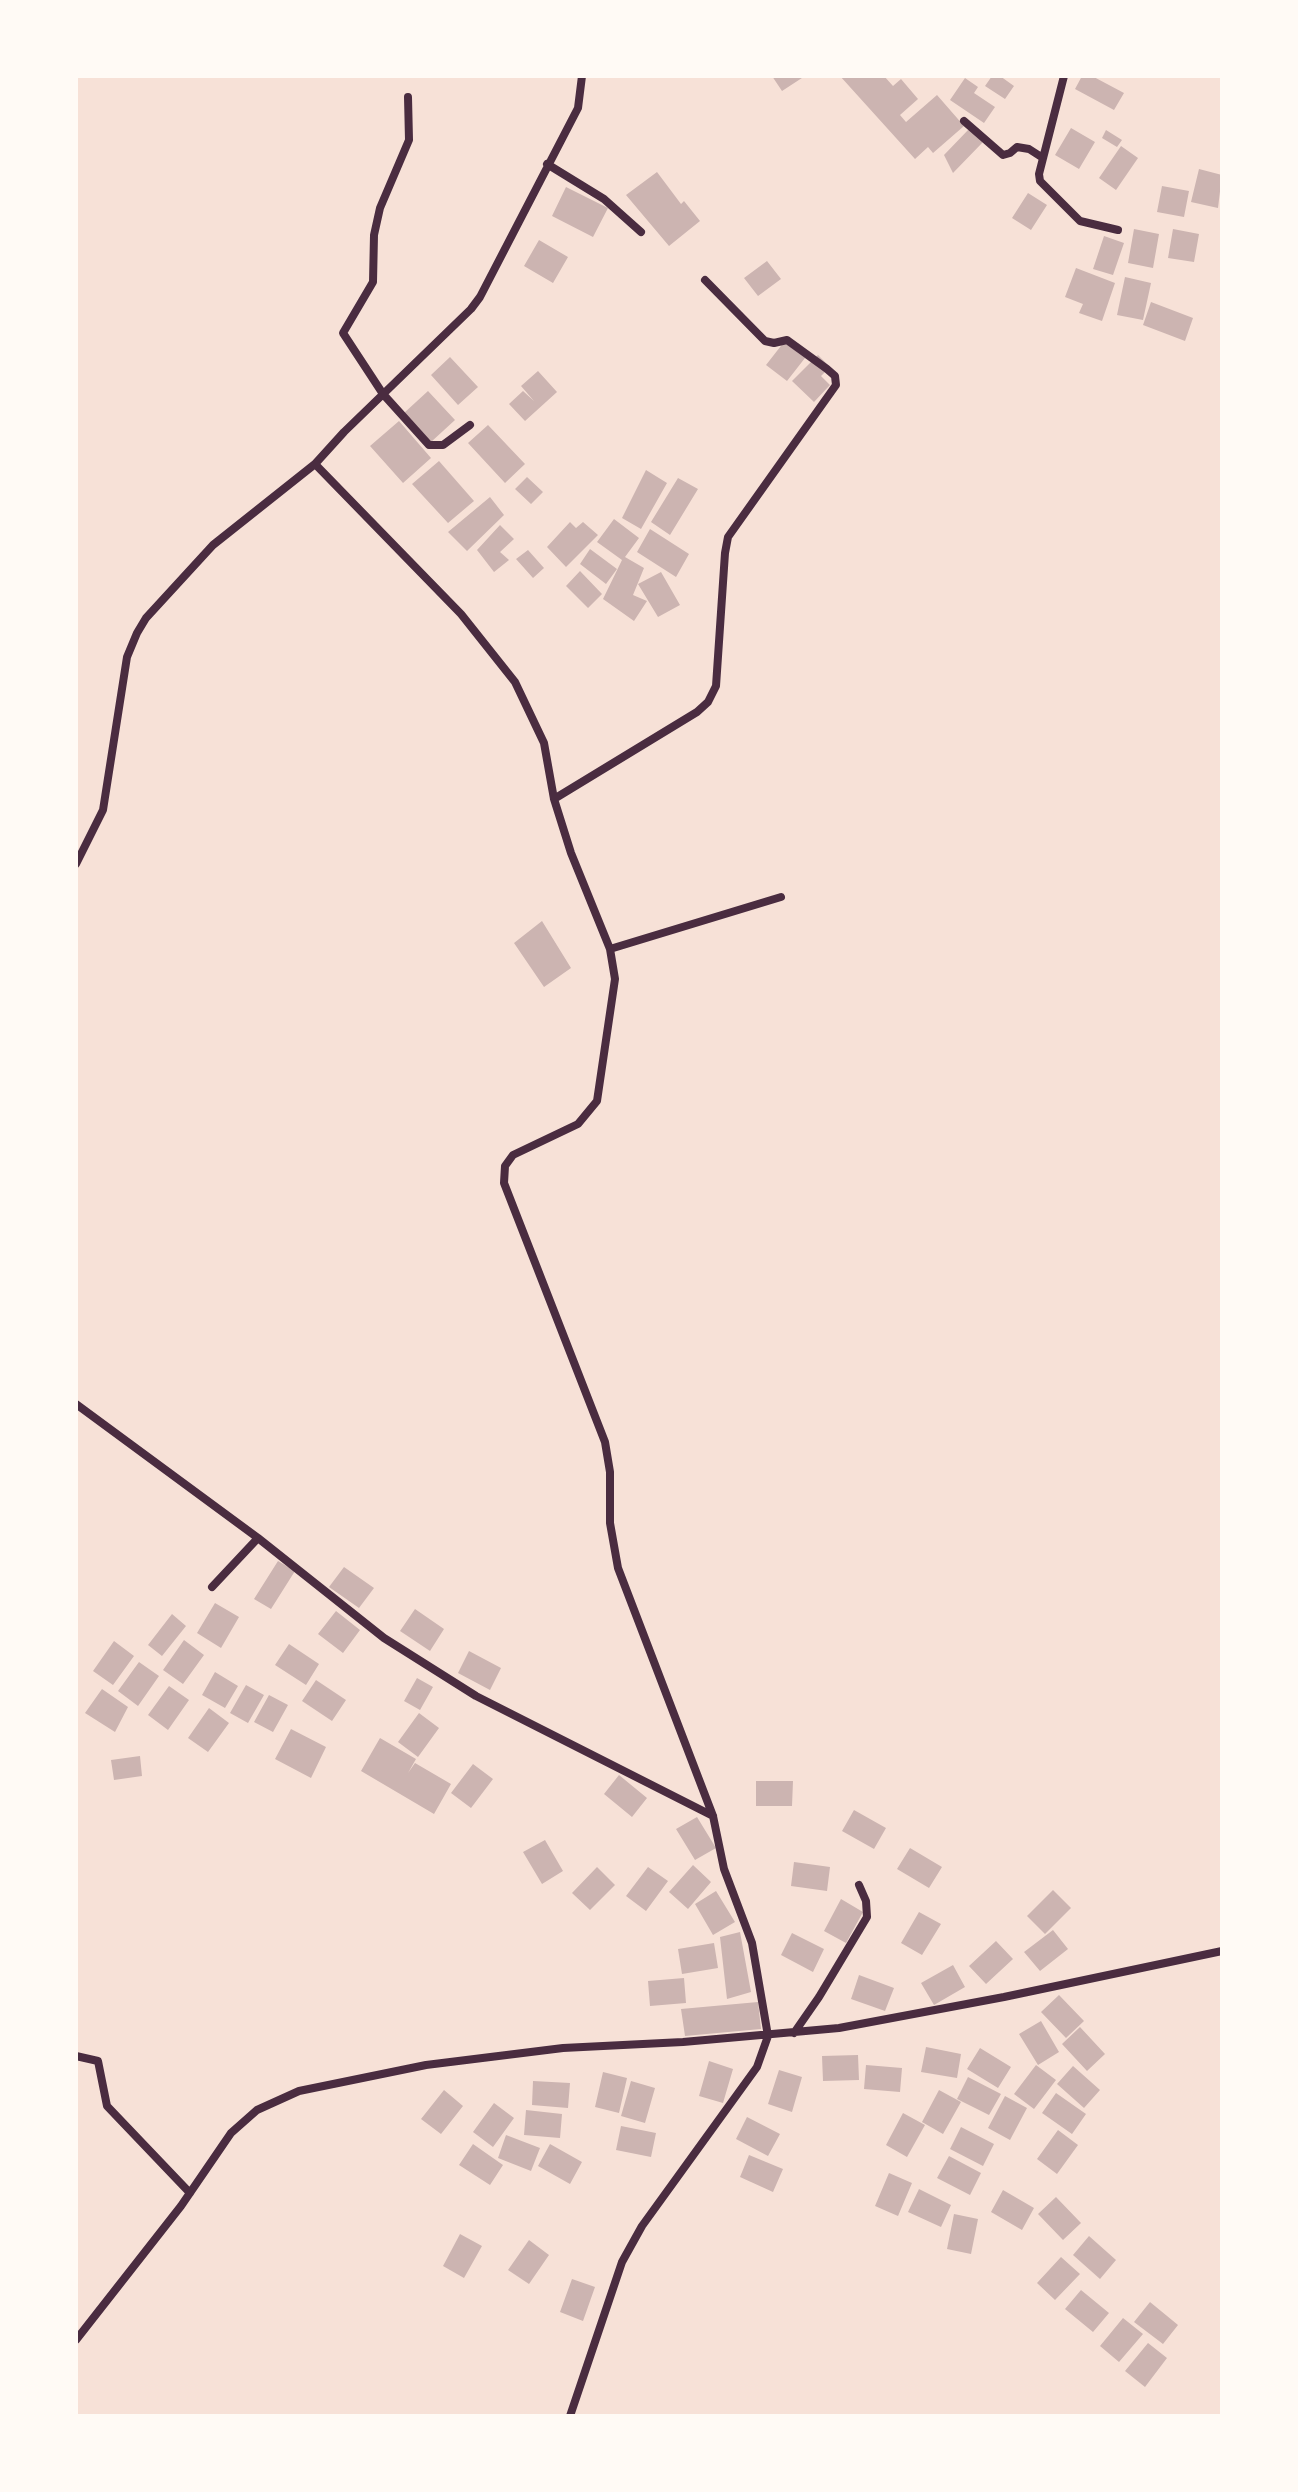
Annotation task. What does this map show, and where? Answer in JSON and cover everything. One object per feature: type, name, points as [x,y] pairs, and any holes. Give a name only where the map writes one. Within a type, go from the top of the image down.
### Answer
[{"type":"street","points":[[76,864],[103,810],[127,657],[146,618],[213,545],[315,464],[471,309],[578,108],[582,76]]},
{"type":"street","points":[[1064,76],[1039,174],[1040,181],[1080,221],[1118,230]]},
{"type":"street","points":[[408,97],[408,145],[380,208],[374,235],[373,282],[343,333],[383,394],[431,446],[443,445],[470,425]]},
{"type":"street","points":[[964,121],[1003,155],[1017,147],[1029,149],[1043,158]]},
{"type":"street","points":[[547,164],[604,199],[641,232]]},
{"type":"street","points":[[554,799],[697,712],[708,702],[716,686],[728,537],[836,385],[835,376],[787,340],[774,343],[765,341],[705,280]]},
{"type":"street","points":[[315,464],[461,614],[515,682],[544,743],[554,799],[571,853],[610,949],[615,979],[597,1101],[578,1124],[513,1155],[503,1172],[510,1198],[605,1442],[610,1472],[610,1523],[618,1568],[713,1816],[724,1869],[752,1943],[768,2036],[766,2049],[757,2067],[642,2226],[622,2262],[570,2416]]},
{"type":"street","points":[[610,949],[781,897]]},
{"type":"street","points":[[76,1404],[258,1538],[384,1638],[456,1684],[713,1816]]},
{"type":"street","points":[[212,1587],[258,1538]]},
{"type":"street","points":[[794,2033],[867,1917],[866,1901],[859,1885]]},
{"type":"street","points":[[76,2340],[190,2193],[231,2133],[257,2110],[299,2091],[426,2065],[563,2048],[768,2036],[839,2028],[1222,1951]]},
{"type":"street","points":[[76,2056],[98,2061],[107,2106],[190,2193]]},
{"type":"building","points":[[772,76],[805,76],[782,91]]},
{"type":"building","points":[[840,76],[884,76],[893,86],[901,79],[918,99],[900,115],[906,122],[937,95],[964,126],[933,153],[928,147],[915,159]]},
{"type":"building","points":[[992,76],[1000,76],[1014,86],[1005,99],[985,86]]},
{"type":"building","points":[[1082,76],[1092,76],[1124,93],[1114,110],[1075,89]]},
{"type":"building","points":[[965,78],[978,87],[974,93],[995,107],[984,123],[950,100]]},
{"type":"building","points":[[1071,128],[1095,142],[1079,169],[1055,155]]},
{"type":"building","points":[[969,129],[983,142],[953,173],[944,155]]},
{"type":"building","points":[[1106,130],[1122,140],[1117,147],[1102,138]]},
{"type":"building","points":[[1121,146],[1138,158],[1116,190],[1099,178]]},
{"type":"building","points":[[1199,169],[1222,175],[1218,208],[1191,202]]},
{"type":"building","points":[[657,172],[681,204],[684,201],[700,221],[669,246],[626,195]]},
{"type":"building","points":[[1162,186],[1189,191],[1184,217],[1157,212]]},
{"type":"building","points":[[566,187],[608,208],[593,237],[552,216]]},
{"type":"building","points":[[1028,193],[1047,205],[1031,230],[1012,218]]},
{"type":"building","points":[[1134,229],[1159,234],[1153,268],[1128,263]]},
{"type":"building","points":[[1173,229],[1199,234],[1194,262],[1168,258]]},
{"type":"building","points":[[1104,236],[1124,243],[1113,275],[1093,269]]},
{"type":"building","points":[[539,240],[568,257],[553,283],[524,266]]},
{"type":"building","points":[[767,261],[781,279],[758,296],[744,278]]},
{"type":"building","points":[[1076,268],[1115,283],[1102,321],[1079,313],[1083,304],[1065,297]]},
{"type":"building","points":[[1125,277],[1151,283],[1143,320],[1117,315]]},
{"type":"building","points":[[1151,302],[1193,318],[1185,341],[1143,325]]},
{"type":"building","points":[[784,342],[805,358],[787,381],[766,365]]},
{"type":"building","points":[[818,355],[830,367],[821,376],[830,385],[814,402],[792,381]]},
{"type":"building","points":[[450,357],[478,387],[458,405],[431,375]]},
{"type":"building","points":[[538,371],[557,392],[525,421],[509,404],[523,391],[534,401],[521,386]]},
{"type":"building","points":[[428,391],[455,420],[431,442],[404,413]]},
{"type":"building","points":[[399,421],[431,458],[403,483],[370,446]]},
{"type":"building","points":[[488,425],[525,464],[505,483],[468,443]]},
{"type":"building","points":[[439,461],[474,501],[448,523],[412,484]]},
{"type":"building","points":[[646,470],[667,483],[641,529],[622,518]]},
{"type":"building","points":[[527,477],[543,492],[531,504],[515,489]]},
{"type":"building","points":[[678,478],[698,489],[670,535],[651,522]]},
{"type":"building","points":[[490,497],[504,515],[467,551],[448,532]]},
{"type":"building","points":[[614,519],[639,538],[625,557],[644,568],[633,595],[647,601],[634,621],[603,599],[622,560],[597,542]]},
{"type":"building","points":[[570,522],[576,528],[583,522],[598,535],[566,567],[547,547]]},
{"type":"building","points":[[500,525],[514,539],[500,552],[509,560],[494,572],[477,550]]},
{"type":"building","points":[[650,529],[689,554],[676,577],[637,552]]},
{"type":"building","points":[[590,549],[617,569],[606,584],[580,564]]},
{"type":"building","points":[[528,550],[544,568],[533,578],[516,559]]},
{"type":"building","points":[[580,571],[602,594],[588,608],[566,586]]},
{"type":"building","points":[[661,572],[680,605],[658,617],[638,584]]},
{"type":"building","points":[[542,921],[571,968],[544,987],[514,943]]},
{"type":"building","points":[[278,1561],[295,1571],[271,1609],[254,1599]]},
{"type":"building","points":[[344,1567],[374,1588],[359,1608],[329,1587]]},
{"type":"building","points":[[215,1603],[239,1617],[221,1648],[197,1633]]},
{"type":"building","points":[[415,1609],[444,1629],[430,1651],[400,1631]]},
{"type":"building","points":[[336,1611],[360,1630],[343,1653],[318,1634]]},
{"type":"building","points":[[172,1614],[186,1626],[162,1656],[148,1645]]},
{"type":"building","points":[[184,1640],[204,1655],[183,1684],[163,1670]]},
{"type":"building","points":[[114,1641],[134,1656],[113,1685],[93,1671]]},
{"type":"building","points":[[289,1644],[319,1664],[306,1685],[275,1665]]},
{"type":"building","points":[[469,1651],[501,1668],[490,1690],[458,1673]]},
{"type":"building","points":[[139,1662],[159,1676],[138,1706],[118,1691]]},
{"type":"building","points":[[215,1672],[238,1686],[225,1708],[202,1695]]},
{"type":"building","points":[[417,1678],[433,1687],[420,1710],[404,1701]]},
{"type":"building","points":[[316,1680],[346,1700],[332,1721],[302,1701]]},
{"type":"building","points":[[246,1685],[264,1695],[248,1723],[230,1713]]},
{"type":"building","points":[[169,1686],[189,1700],[168,1730],[148,1715]]},
{"type":"building","points":[[102,1689],[128,1707],[115,1732],[85,1713]]},
{"type":"building","points":[[269,1695],[288,1705],[273,1732],[254,1722]]},
{"type":"building","points":[[209,1708],[229,1723],[208,1752],[188,1738]]},
{"type":"building","points":[[419,1713],[439,1728],[418,1757],[398,1742]]},
{"type":"building","points":[[291,1729],[326,1747],[311,1778],[275,1759]]},
{"type":"building","points":[[380,1738],[416,1759],[408,1773],[415,1763],[451,1784],[434,1814],[361,1771]]},
{"type":"building","points":[[140,1756],[142,1776],[114,1780],[111,1760]]},
{"type":"building","points":[[473,1764],[493,1779],[471,1808],[451,1793]]},
{"type":"building","points":[[619,1775],[647,1798],[632,1817],[604,1794]]},
{"type":"building","points":[[756,1781],[793,1781],[792,1806],[756,1806]]},
{"type":"building","points":[[854,1810],[886,1828],[874,1849],[842,1831]]},
{"type":"building","points":[[697,1817],[716,1848],[695,1860],[676,1829]]},
{"type":"building","points":[[545,1840],[563,1871],[542,1884],[523,1852]]},
{"type":"building","points":[[910,1848],[942,1867],[929,1888],[897,1869]]},
{"type":"building","points":[[794,1862],[830,1867],[827,1891],[791,1886]]},
{"type":"building","points":[[693,1865],[711,1882],[688,1909],[669,1892]]},
{"type":"building","points":[[597,1867],[615,1885],[590,1910],[572,1893]]},
{"type":"building","points":[[648,1867],[668,1881],[646,1911],[626,1896]]},
{"type":"building","points":[[1053,1890],[1071,1908],[1045,1934],[1027,1916]]},
{"type":"building","points":[[716,1891],[735,1922],[713,1935],[695,1904]]},
{"type":"building","points":[[841,1899],[863,1912],[846,1943],[824,1931]]},
{"type":"building","points":[[919,1912],[941,1924],[922,1955],[901,1943]]},
{"type":"building","points":[[1053,1930],[1068,1949],[1040,1971],[1024,1952]]},
{"type":"building","points":[[740,1932],[751,1992],[727,1999],[720,1937]]},
{"type":"building","points":[[792,1933],[824,1949],[813,1972],[781,1955]]},
{"type":"building","points":[[996,1941],[1013,1959],[986,1984],[969,1966]]},
{"type":"building","points":[[714,1943],[718,1968],[682,1974],[678,1949]]},
{"type":"building","points":[[953,1965],[965,1987],[934,2005],[921,1983]]},
{"type":"building","points":[[859,1975],[894,1988],[885,2011],[851,1999]]},
{"type":"building","points":[[684,1978],[686,2003],[650,2006],[648,1981]]},
{"type":"building","points":[[1059,1995],[1084,2021],[1066,2038],[1041,2012]]},
{"type":"building","points":[[758,2002],[761,2029],[685,2036],[681,2009]]},
{"type":"building","points":[[1041,2021],[1059,2052],[1038,2065],[1019,2034]]},
{"type":"building","points":[[1080,2027],[1105,2054],[1087,2071],[1062,2044]]},
{"type":"building","points":[[926,2047],[961,2054],[957,2078],[921,2072]]},
{"type":"building","points":[[980,2048],[1011,2067],[998,2088],[967,2069]]},
{"type":"building","points":[[858,2055],[859,2080],[823,2081],[822,2056]]},
{"type":"building","points":[[709,2061],[733,2069],[723,2103],[699,2096]]},
{"type":"building","points":[[866,2065],[902,2068],[900,2092],[864,2089]]},
{"type":"building","points":[[1036,2065],[1056,2080],[1034,2109],[1014,2094]]},
{"type":"building","points":[[1073,2066],[1100,2090],[1084,2108],[1057,2084]]},
{"type":"building","points":[[779,2070],[802,2077],[792,2112],[768,2104]]},
{"type":"building","points":[[603,2072],[627,2078],[619,2113],[595,2107]]},
{"type":"building","points":[[968,2077],[1001,2094],[989,2115],[957,2099]]},
{"type":"building","points":[[533,2081],[570,2083],[568,2108],[532,2105]]},
{"type":"building","points":[[631,2081],[655,2088],[645,2123],[621,2116]]},
{"type":"building","points":[[444,2090],[463,2106],[441,2134],[421,2119]]},
{"type":"building","points":[[939,2090],[961,2102],[943,2134],[922,2122]]},
{"type":"building","points":[[1056,2093],[1086,2114],[1072,2134],[1042,2113]]},
{"type":"building","points":[[1005,2096],[1027,2108],[1010,2140],[988,2128]]},
{"type":"building","points":[[494,2103],[514,2118],[493,2147],[473,2132]]},
{"type":"building","points":[[526,2110],[562,2114],[560,2138],[524,2135]]},
{"type":"building","points":[[903,2113],[925,2125],[907,2157],[886,2145]]},
{"type":"building","points":[[747,2117],[780,2134],[768,2156],[736,2139]]},
{"type":"building","points":[[621,2126],[656,2133],[651,2157],[616,2150]]},
{"type":"building","points":[[961,2127],[994,2144],[983,2166],[950,2149]]},
{"type":"building","points":[[1058,2130],[1078,2145],[1057,2174],[1037,2159]]},
{"type":"building","points":[[506,2135],[540,2148],[531,2171],[498,2158]]},
{"type":"building","points":[[473,2144],[503,2165],[490,2185],[459,2165]]},
{"type":"building","points":[[550,2144],[582,2162],[570,2184],[538,2166]]},
{"type":"building","points":[[749,2155],[783,2169],[773,2192],[740,2177]]},
{"type":"building","points":[[949,2156],[981,2173],[970,2195],[937,2178]]},
{"type":"building","points":[[889,2173],[912,2183],[898,2216],[875,2206]]},
{"type":"building","points":[[919,2189],[951,2205],[941,2227],[908,2212]]},
{"type":"building","points":[[1003,2190],[1034,2208],[1022,2230],[991,2212]]},
{"type":"building","points":[[1056,2197],[1081,2223],[1063,2240],[1038,2214]]},
{"type":"building","points":[[954,2214],[978,2219],[971,2254],[947,2249]]},
{"type":"building","points":[[460,2234],[482,2246],[464,2278],[443,2266]]},
{"type":"building","points":[[1089,2236],[1116,2260],[1100,2279],[1073,2255]]},
{"type":"building","points":[[529,2240],[549,2255],[529,2284],[508,2270]]},
{"type":"building","points":[[1061,2257],[1080,2274],[1055,2300],[1037,2283]]},
{"type":"building","points":[[572,2279],[595,2287],[583,2321],[560,2312]]},
{"type":"building","points":[[1081,2290],[1109,2313],[1093,2332],[1065,2309]]},
{"type":"building","points":[[1150,2302],[1178,2325],[1163,2344],[1134,2322]]},
{"type":"building","points":[[1123,2318],[1143,2334],[1119,2362],[1100,2346]]},
{"type":"building","points":[[1148,2343],[1167,2358],[1145,2387],[1125,2371]]}]
